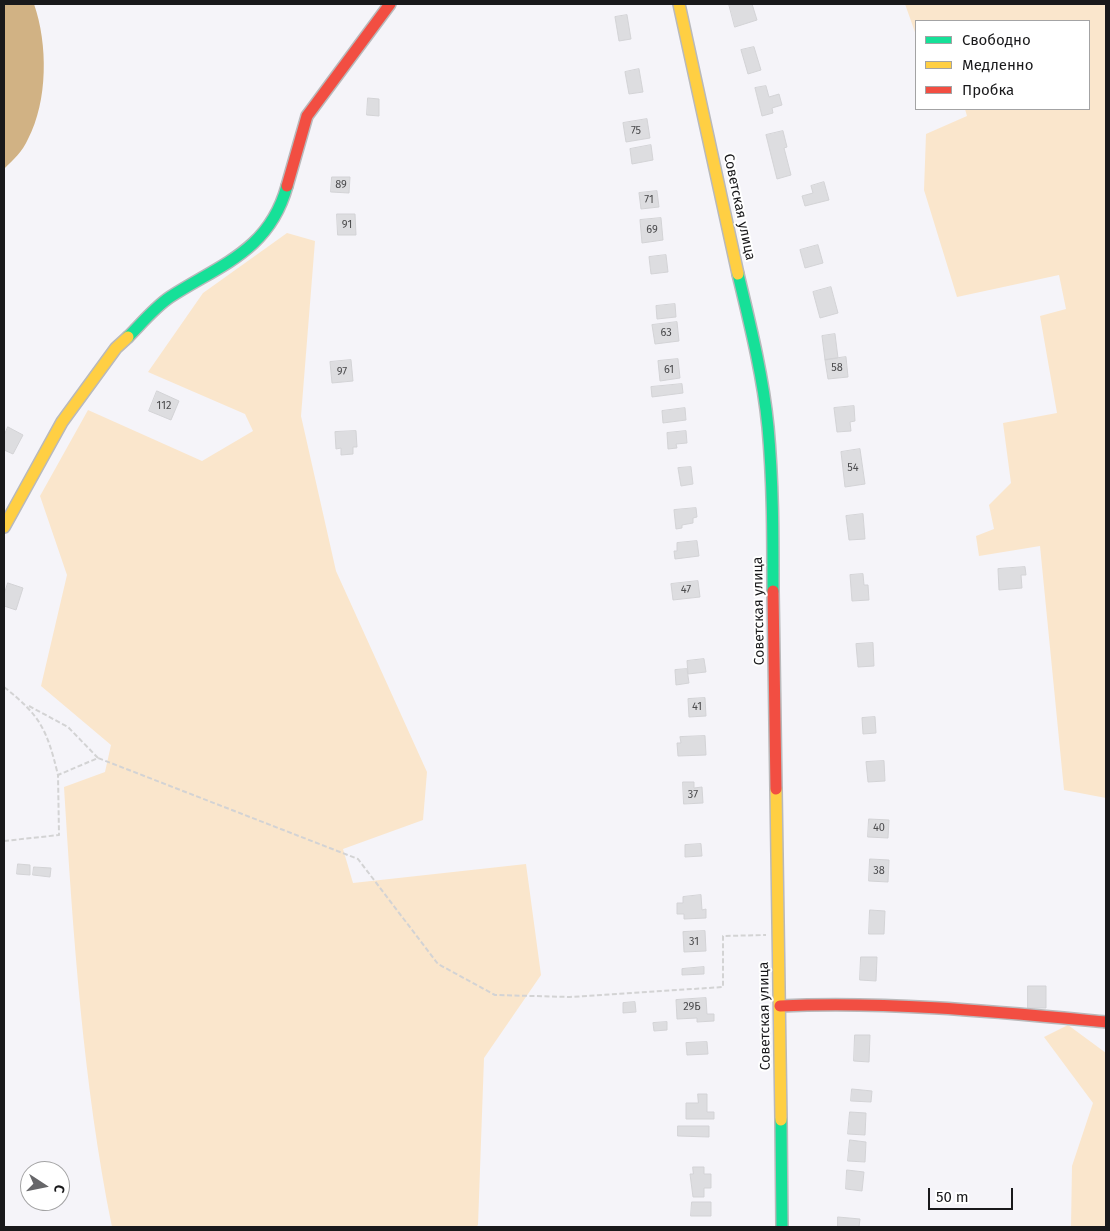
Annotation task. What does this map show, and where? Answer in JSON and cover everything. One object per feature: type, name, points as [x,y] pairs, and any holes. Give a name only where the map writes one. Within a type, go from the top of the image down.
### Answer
[{"type":"main road","points":[[4,527],[62,422],[116,348],[168,298],[235,258],[264,234],[283,200],[307,116],[390,4]]},
{"type":"main road","name":"Советская улица","points":[[679,4],[757,358],[768,426],[772,495],[782,1227]]},
{"type":"main road","points":[[780,1006],[823,1004],[974,1010],[1106,1022]]},
{"type":"path","points":[[4,687],[28,706],[68,727],[98,758],[358,859],[438,964],[495,995],[570,997],[723,987],[723,936],[779,935]]},
{"type":"path","points":[[4,842],[59,835],[58,775],[48,737],[28,706]]},
{"type":"path","points":[[58,775],[98,758]]},
{"type":"shaded area","points":[[4,4],[34,4],[42,37],[44,72],[35,124],[18,155],[4,169]]},
{"type":"shaded area","points":[[905,4],[1106,4],[1106,798],[1064,790],[1040,546],[979,556],[976,536],[994,529],[989,505],[1011,483],[1003,423],[1057,413],[1040,316],[1066,309],[1059,275],[957,297],[924,190],[926,134],[967,116],[965,110],[1090,110],[1090,20],[915,20],[915,32]]},
{"type":"shaded area","points":[[287,233],[315,241],[301,416],[336,571],[427,772],[423,820],[343,849],[353,883],[526,864],[541,975],[484,1058],[478,1225],[476,1227],[112,1227],[102,1173],[80,1008],[64,787],[105,772],[111,745],[41,686],[67,575],[40,496],[88,410],[202,461],[253,431],[245,414],[148,372],[203,293]]},
{"type":"shaded area","points":[[1068,1025],[1106,1053],[1106,1227],[1071,1227],[1072,1166],[1093,1103],[1044,1037]]},
{"type":"building","points":[[729,4],[752,4],[757,20],[735,27]]},
{"type":"building","points":[[627,15],[631,39],[619,41],[615,17]]},
{"type":"building","points":[[754,47],[761,70],[748,74],[741,50]]},
{"type":"building","points":[[639,69],[643,92],[629,94],[625,72]]},
{"type":"building","points":[[766,86],[769,97],[779,94],[782,105],[772,108],[773,113],[762,116],[755,88]]},
{"type":"building","points":[[368,98],[379,99],[379,116],[367,115]]},
{"type":"building","points":[[647,119],[650,138],[626,142],[623,123]]},
{"type":"building","points":[[783,131],[787,147],[784,148],[791,175],[777,179],[766,135]]},
{"type":"building","points":[[651,145],[653,160],[632,164],[630,149]]},
{"type":"building","points":[[332,177],[350,177],[349,193],[331,192]]},
{"type":"building","points":[[824,182],[829,200],[805,206],[802,196],[813,193],[811,186]]},
{"type":"building","points":[[657,191],[659,207],[641,209],[639,193]]},
{"type":"building","points":[[337,214],[355,214],[356,235],[338,235]]},
{"type":"building","points":[[661,218],[663,240],[642,243],[640,220]]},
{"type":"building","points":[[818,245],[823,263],[805,268],[800,250]]},
{"type":"building","points":[[666,255],[668,272],[651,274],[649,257]]},
{"type":"building","points":[[831,287],[838,313],[820,318],[813,292]]},
{"type":"building","points":[[675,304],[676,317],[657,319],[656,306]]},
{"type":"building","points":[[677,322],[679,341],[655,344],[652,325]]},
{"type":"building","points":[[835,334],[838,358],[825,360],[822,336]]},
{"type":"building","points":[[846,357],[848,377],[828,379],[825,360]]},
{"type":"building","points":[[678,359],[680,378],[660,381],[658,361]]},
{"type":"building","points":[[351,360],[353,381],[332,383],[330,362]]},
{"type":"building","points":[[682,384],[683,393],[652,397],[651,387]]},
{"type":"building","points":[[157,391],[179,401],[171,420],[149,411]]},
{"type":"building","points":[[854,406],[855,421],[850,422],[851,431],[837,432],[834,408]]},
{"type":"building","points":[[685,408],[686,420],[663,423],[662,411]]},
{"type":"building","points":[[8,427],[23,435],[13,454],[4,450],[4,436]]},
{"type":"building","points":[[356,431],[357,447],[353,447],[353,454],[341,455],[341,448],[336,449],[335,432]]},
{"type":"building","points":[[686,431],[687,443],[676,444],[677,448],[668,449],[667,433]]},
{"type":"building","points":[[860,449],[865,484],[845,487],[841,452]]},
{"type":"building","points":[[691,467],[693,484],[681,486],[678,468]]},
{"type":"building","points":[[696,508],[697,517],[693,518],[693,523],[682,525],[682,528],[676,529],[674,510]]},
{"type":"building","points":[[863,514],[865,539],[849,540],[846,516]]},
{"type":"building","points":[[697,541],[699,556],[675,559],[674,551],[677,551],[677,543]]},
{"type":"building","points":[[1025,567],[1026,575],[1021,575],[1022,588],[999,590],[998,569]]},
{"type":"building","points":[[863,574],[864,585],[868,585],[869,600],[852,601],[850,575]]},
{"type":"building","points":[[698,581],[700,597],[673,600],[671,584]]},
{"type":"building","points":[[8,583],[23,588],[16,610],[4,606],[4,595]]},
{"type":"building","points":[[873,643],[874,666],[858,667],[856,644]]},
{"type":"building","points":[[704,659],[706,672],[688,674],[687,661]]},
{"type":"building","points":[[687,669],[689,683],[676,685],[675,670]]},
{"type":"building","points":[[705,698],[706,716],[689,717],[688,699]]},
{"type":"building","points":[[875,717],[876,733],[863,734],[862,718]]},
{"type":"building","points":[[705,736],[706,755],[678,756],[677,743],[681,743],[680,737]]},
{"type":"building","points":[[884,761],[885,781],[868,782],[866,762]]},
{"type":"building","points":[[683,782],[694,782],[694,788],[702,787],[703,803],[684,804]]},
{"type":"building","points":[[869,819],[889,820],[888,838],[868,837]]},
{"type":"building","points":[[701,844],[702,856],[685,857],[685,845]]},
{"type":"building","points":[[870,859],[889,860],[888,882],[869,881]]},
{"type":"building","points":[[18,864],[30,865],[30,875],[17,874]]},
{"type":"building","points":[[34,867],[51,868],[50,877],[33,875]]},
{"type":"building","points":[[701,895],[702,910],[706,909],[706,918],[684,919],[684,914],[677,914],[677,903],[683,903],[683,897]]},
{"type":"building","points":[[870,910],[885,911],[884,934],[869,934]]},
{"type":"building","points":[[705,931],[706,951],[684,952],[683,932]]},
{"type":"building","points":[[861,957],[877,957],[876,981],[860,980]]},
{"type":"building","points":[[704,967],[704,974],[682,975],[682,969]]},
{"type":"building","points":[[1028,986],[1046,986],[1046,1008],[1028,1008]]},
{"type":"building","points":[[706,998],[707,1014],[714,1014],[714,1021],[697,1022],[697,1018],[677,1019],[676,1000]]},
{"type":"building","points":[[635,1002],[636,1012],[623,1013],[623,1003]]},
{"type":"building","points":[[667,1022],[667,1030],[654,1031],[653,1023]]},
{"type":"building","points":[[855,1035],[870,1035],[869,1062],[854,1061]]},
{"type":"building","points":[[707,1042],[708,1054],[687,1055],[686,1043]]},
{"type":"building","points":[[852,1089],[872,1091],[871,1102],[851,1101]]},
{"type":"building","points":[[698,1094],[707,1094],[707,1112],[714,1112],[714,1119],[686,1119],[686,1103],[698,1103]]},
{"type":"building","points":[[850,1112],[866,1113],[865,1135],[848,1134]]},
{"type":"building","points":[[678,1126],[709,1126],[709,1137],[678,1136]]},
{"type":"building","points":[[850,1140],[866,1142],[865,1162],[848,1161]]},
{"type":"building","points":[[693,1167],[704,1167],[704,1174],[711,1174],[711,1188],[704,1188],[704,1197],[693,1197],[690,1174],[693,1174]]},
{"type":"building","points":[[847,1170],[864,1172],[862,1191],[846,1189]]},
{"type":"building","points":[[692,1202],[711,1202],[711,1216],[691,1216]]},
{"type":"building","points":[[838,1217],[860,1219],[859,1227],[838,1227]]},
{"type":"traffic: fast","points":[[128,337],[164,301],[225,265],[256,241],[279,208],[287,186]]},
{"type":"traffic: fast","points":[[738,274],[766,408],[772,489],[773,591]]},
{"type":"traffic: fast","points":[[781,1120],[782,1227]]},
{"type":"traffic: slow","points":[[679,4],[738,274]]},
{"type":"traffic: slow","points":[[4,527],[62,422],[116,348],[128,337]]},
{"type":"traffic: slow","points":[[776,789],[781,1120]]},
{"type":"traffic: jam","points":[[287,186],[307,116],[390,4]]},
{"type":"traffic: jam","points":[[773,591],[776,789]]},
{"type":"traffic: jam","points":[[780,1006],[903,1006],[1106,1022]]}]
